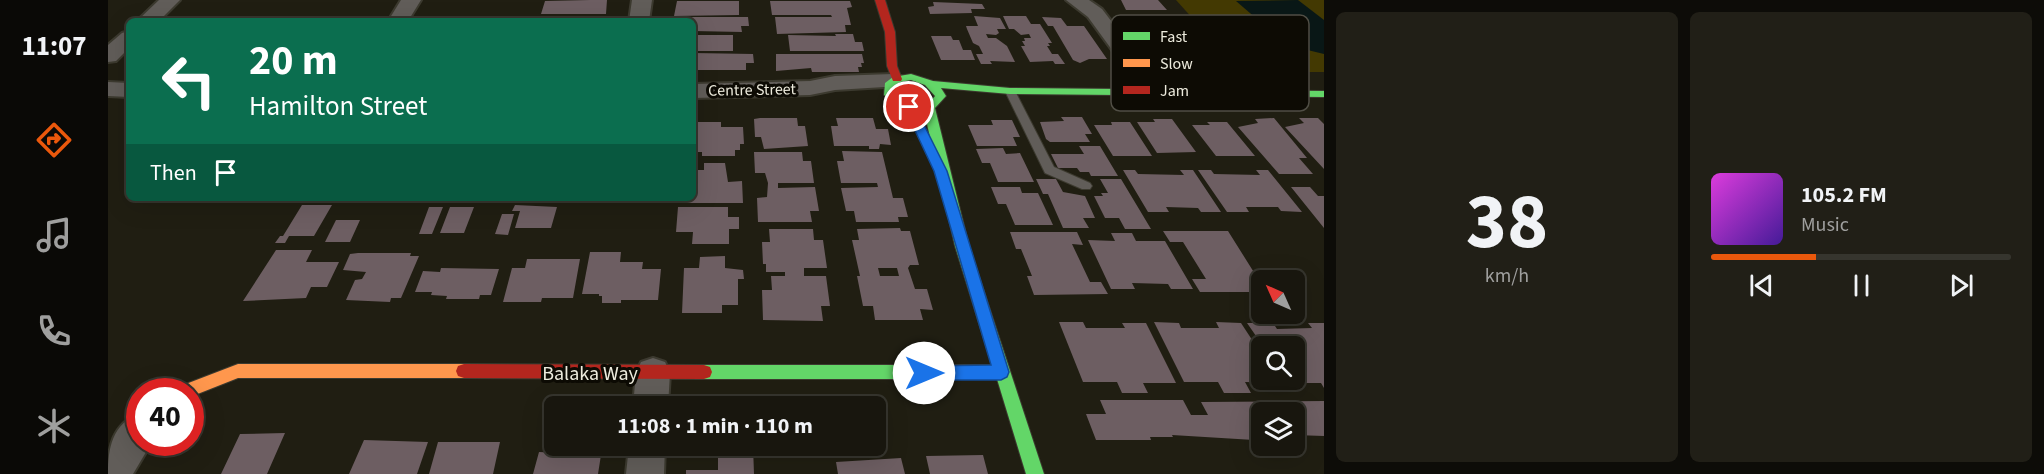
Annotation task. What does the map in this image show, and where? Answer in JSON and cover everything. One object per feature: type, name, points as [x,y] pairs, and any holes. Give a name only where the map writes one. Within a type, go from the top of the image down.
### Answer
[{"type":"street","points":[[150,18],[170,0]]},
{"type":"street","points":[[400,18],[411,0]]},
{"type":"street","points":[[639,18],[642,0]]},
{"type":"street","points":[[880,0],[890,32],[892,66],[904,102],[941,171]]},
{"type":"street","points":[[1076,0],[1095,14],[1111,35]]},
{"type":"street","points":[[890,32],[929,82],[940,91],[934,104],[941,171],[1001,372],[1035,474]]},
{"type":"street","points":[[108,57],[126,40]]},
{"type":"street","points":[[904,102],[911,77],[929,82],[994,90],[1111,92]]},
{"type":"street","name":"Centre Street","points":[[696,91],[810,88],[904,102]]},
{"type":"street","points":[[108,89],[126,90]]},
{"type":"street","points":[[904,102],[934,104],[994,90]]},
{"type":"street","points":[[1309,94],[1324,94]]},
{"type":"street","name":"Balaka Way","points":[[204,384],[238,371],[1001,372]]},
{"type":"street","points":[[651,396],[653,373]]},
{"type":"street","points":[[111,474],[126,451]]},
{"type":"street","points":[[645,474],[646,456]]},
{"type":"lane","points":[[1010,91],[1049,170],[1086,186]]},
{"type":"shaded area","points":[[1176,0],[1324,0],[1324,72],[1309,72],[1309,15],[1190,15]]},
{"type":"shaded area","points":[[1298,0],[1324,20],[1324,54],[1309,50],[1309,15],[1252,15],[1236,1]]},
{"type":"building","points":[[607,0],[606,14],[541,14],[545,1]]},
{"type":"building","points":[[1121,0],[1158,0],[1167,10],[1126,10]]},
{"type":"building","points":[[677,1],[739,1],[739,15],[674,16]]},
{"type":"building","points":[[770,1],[850,1],[852,7],[847,8],[851,25],[845,25],[846,32],[777,34],[775,17],[832,17],[831,15],[772,15]]},
{"type":"building","points":[[933,2],[982,4],[985,9],[971,9],[972,13],[930,14],[928,7],[934,6]]},
{"type":"building","points":[[974,16],[1000,18],[1006,29],[997,29],[999,33],[996,35],[986,34],[988,38],[996,38],[1007,46],[1015,62],[990,61],[992,64],[981,64],[976,54],[983,54],[979,46],[973,43],[966,26],[978,26]]},
{"type":"building","points":[[1003,16],[1026,16],[1031,24],[1040,24],[1052,43],[1048,43],[1050,46],[1047,46],[1052,54],[1058,54],[1065,64],[1055,64],[1053,61],[1030,62],[1021,46],[1025,46],[1022,41],[1025,41],[1024,38],[1031,38],[1029,34],[1021,35],[1014,29],[1009,29]]},
{"type":"building","points":[[447,17],[473,17],[472,18]]},
{"type":"building","points":[[547,17],[603,17],[603,18]]},
{"type":"building","points":[[748,17],[749,26],[741,26],[742,32],[696,31],[696,18],[676,18]]},
{"type":"building","points":[[1042,17],[1061,18],[1067,26],[1084,26],[1107,59],[1089,59],[1080,63],[1073,60],[1053,26],[1048,26]]},
{"type":"building","points":[[835,34],[853,34],[855,42],[862,42],[864,51],[790,51],[788,35],[836,36]]},
{"type":"building","points":[[696,35],[733,35],[733,51],[696,51]]},
{"type":"building","points":[[931,36],[951,36],[953,40],[959,40],[963,50],[971,50],[975,60],[941,60]]},
{"type":"building","points":[[696,53],[753,54],[754,63],[746,63],[746,70],[696,70]]},
{"type":"building","points":[[776,54],[862,54],[864,63],[861,63],[862,67],[858,67],[859,72],[812,72],[811,68],[776,71]]},
{"type":"building","points":[[1061,117],[1082,117],[1092,134],[1085,134],[1090,142],[1050,142],[1046,139],[1040,122],[1064,121]]},
{"type":"building","points":[[797,118],[798,126],[805,126],[808,146],[764,149],[761,137],[755,137],[754,119]]},
{"type":"building","points":[[836,118],[873,118],[876,129],[888,129],[891,145],[880,144],[879,149],[869,149],[869,146],[834,146],[831,126],[838,126]]},
{"type":"building","points":[[1274,118],[1307,158],[1299,158],[1313,174],[1279,174],[1238,127],[1258,123],[1255,119]]},
{"type":"building","points":[[1299,118],[1318,118],[1324,124],[1324,169],[1285,127],[1304,123]]},
{"type":"building","points":[[1153,119],[1172,119],[1196,152],[1157,153],[1137,122],[1155,122]]},
{"type":"building","points":[[991,120],[1012,120],[1020,137],[1013,137],[1017,146],[977,146],[968,125],[993,125]]},
{"type":"building","points":[[696,122],[721,122],[721,127],[743,127],[744,144],[740,144],[740,150],[735,150],[735,156],[702,156],[702,152],[696,152]]},
{"type":"building","points":[[1111,122],[1130,122],[1152,156],[1113,156],[1094,125],[1112,125]]},
{"type":"building","points":[[1207,122],[1227,122],[1255,156],[1216,156],[1192,125],[1210,125]]},
{"type":"building","points":[[1079,146],[1100,146],[1118,176],[1091,176],[1089,172],[1080,172],[1077,168],[1058,168],[1051,154],[1084,154]]},
{"type":"building","points":[[1003,148],[1006,154],[1020,153],[1034,182],[998,182],[990,163],[982,163],[976,149]]},
{"type":"building","points":[[842,151],[882,152],[893,198],[903,198],[908,217],[898,217],[899,222],[856,222],[854,211],[846,211],[841,188],[878,187],[877,183],[841,183],[837,161],[844,161]]},
{"type":"building","points":[[754,152],[802,152],[803,161],[811,161],[814,183],[778,183],[778,188],[815,187],[819,211],[810,211],[812,222],[758,222],[757,198],[767,197],[768,183],[765,173],[755,173]]},
{"type":"building","points":[[704,163],[725,163],[728,182],[742,181],[743,203],[670,203],[670,201],[696,201],[696,170],[704,170]]},
{"type":"building","points":[[1123,170],[1135,170],[1138,174],[1184,175],[1180,170],[1193,170],[1221,212],[1201,212],[1198,208],[1166,207],[1169,212],[1148,212]]},
{"type":"building","points":[[1198,170],[1211,170],[1214,174],[1260,175],[1256,170],[1268,170],[1302,212],[1281,211],[1278,207],[1246,207],[1249,212],[1227,212]]},
{"type":"building","points":[[1036,179],[1056,179],[1063,192],[1085,196],[1095,218],[1083,218],[1089,228],[1063,228],[1048,194],[1043,194]]},
{"type":"building","points":[[1100,179],[1121,179],[1151,229],[1125,229],[1119,218],[1105,218],[1094,196],[1103,196],[1101,193],[1108,193]]},
{"type":"building","points":[[991,187],[1020,187],[1022,193],[1038,193],[1053,225],[1015,225],[1006,204],[998,204]]},
{"type":"building","points":[[1291,187],[1310,187],[1318,196],[1324,196],[1324,228]]},
{"type":"building","points":[[304,201],[370,201],[370,202]]},
{"type":"building","points":[[561,201],[595,201],[595,202]]},
{"type":"building","points":[[302,205],[332,205],[314,236],[289,236],[285,243],[275,243],[280,236],[283,236]]},
{"type":"building","points":[[515,205],[557,207],[551,228],[515,228],[520,211],[512,211]]},
{"type":"building","points":[[429,207],[443,207],[432,234],[419,234]]},
{"type":"building","points":[[450,207],[474,207],[464,233],[440,233]]},
{"type":"building","points":[[678,207],[728,207],[728,217],[739,217],[739,229],[729,229],[729,244],[692,244],[693,232],[676,232]]},
{"type":"building","points":[[502,214],[514,214],[508,235],[495,234]]},
{"type":"building","points":[[336,220],[360,220],[350,242],[325,242]]},
{"type":"building","points":[[900,228],[901,231],[910,231],[919,265],[910,265],[908,268],[915,289],[927,289],[933,310],[920,309],[923,320],[875,320],[873,306],[863,306],[857,276],[860,276],[852,240],[859,240],[857,229]],"holes":[[[878,268],[897,268],[899,276],[880,276]]]},
{"type":"building","points":[[769,229],[813,229],[814,240],[823,240],[827,268],[804,268],[804,276],[826,276],[830,306],[821,306],[823,321],[763,320],[762,290],[772,290],[771,276],[785,276],[785,272],[766,272],[766,264],[763,264],[762,242],[770,242]]},
{"type":"building","points":[[1163,231],[1228,231],[1252,270],[1251,292],[1200,292],[1192,279],[1206,279],[1183,242],[1170,242]]},
{"type":"building","points":[[1010,232],[1077,232],[1083,245],[1072,244],[1090,282],[1101,282],[1108,294],[1034,295],[1027,276],[1032,276],[1021,249],[1016,249]]},
{"type":"building","points":[[1111,233],[1132,233],[1136,241],[1165,241],[1193,289],[1171,289],[1168,284],[1132,283],[1135,289],[1111,289],[1088,240],[1115,241]]},
{"type":"building","points":[[276,250],[312,250],[306,262],[339,262],[327,287],[311,287],[306,298],[243,301]]},
{"type":"building","points":[[590,252],[621,252],[620,262],[643,262],[642,269],[661,269],[658,300],[621,300],[621,303],[602,303],[602,296],[599,294],[582,294]]},
{"type":"building","points":[[411,253],[410,256],[419,256],[401,298],[391,298],[390,302],[346,300],[355,280],[362,279],[366,272],[343,270],[350,254]]},
{"type":"building","points":[[725,256],[725,268],[743,270],[744,279],[738,279],[738,305],[722,305],[722,313],[682,313],[684,268],[699,268],[700,257]]},
{"type":"building","points":[[527,259],[580,259],[573,298],[542,298],[541,302],[503,302],[512,268],[525,268]]},
{"type":"building","points":[[441,268],[499,269],[491,295],[480,295],[479,299],[446,299],[447,296],[431,295],[432,292],[415,292],[423,271],[440,272]]},
{"type":"building","points":[[1059,322],[1083,322],[1086,328],[1125,328],[1122,323],[1146,323],[1176,383],[1143,383],[1148,393],[1122,393],[1117,382],[1083,382]]},
{"type":"building","points":[[1154,322],[1179,323],[1181,328],[1219,328],[1216,322],[1241,323],[1251,338],[1251,382],[1245,382],[1251,393],[1224,393],[1218,382],[1184,382]]},
{"type":"building","points":[[1247,323],[1274,324],[1277,329],[1312,328],[1308,323],[1324,323],[1324,388],[1321,383],[1305,383],[1305,336],[1256,336]]},
{"type":"building","points":[[1100,400],[1183,400],[1191,415],[1208,415],[1201,402],[1324,401],[1324,436],[1305,435],[1305,402],[1251,402],[1251,440],[1172,435],[1173,437],[1150,437],[1151,440],[1096,440],[1086,414],[1106,414]]},
{"type":"building","points":[[285,433],[267,474],[221,474],[240,434]]},
{"type":"building","points":[[364,440],[428,442],[417,474],[349,474]]},
{"type":"building","points":[[438,442],[500,442],[493,474],[429,474]]},
{"type":"building","points":[[539,452],[544,452],[544,456],[601,456],[598,474],[533,474]]},
{"type":"building","points":[[983,455],[988,474],[930,474],[926,456]]},
{"type":"building","points":[[718,456],[753,456],[754,474],[686,474],[686,470],[718,470]]},
{"type":"building","points":[[901,458],[905,474],[838,474],[836,462]]},
{"type":"traffic: fast","points":[[911,77],[925,80],[936,88],[941,96],[936,103],[930,107],[909,107],[889,95],[889,85],[897,79],[911,77]]},
{"type":"traffic: fast","points":[[933,84],[1010,91],[1111,92]]},
{"type":"traffic: fast","points":[[1309,94],[1324,94]]},
{"type":"traffic: fast","points":[[929,107],[962,246],[1035,474]]},
{"type":"traffic: fast","points":[[704,372],[1001,372]]},
{"type":"traffic: slow","points":[[204,384],[238,371],[464,371]]},
{"type":"traffic: jam","points":[[880,0],[890,32],[892,66],[897,79]]},
{"type":"traffic: jam","points":[[464,371],[704,372]]},
{"type":"route","points":[[909,107],[941,171],[1001,372],[924,373]]}]
